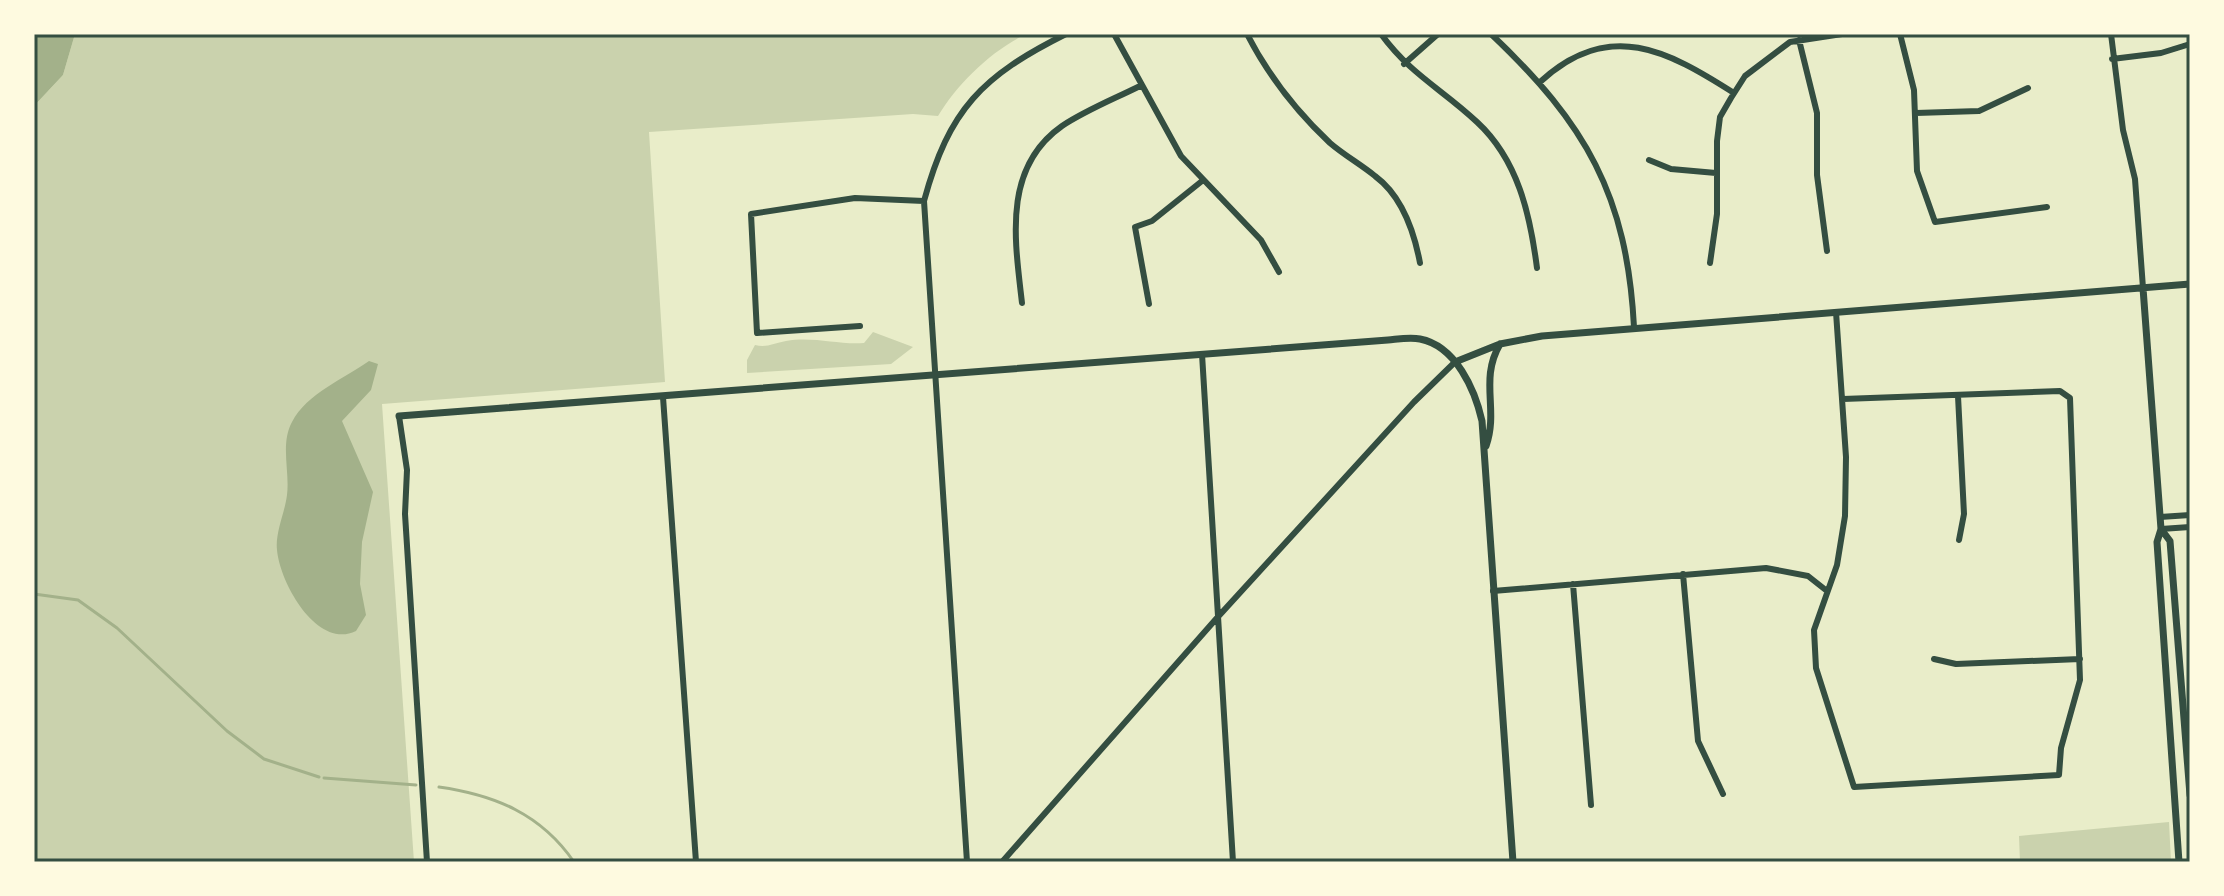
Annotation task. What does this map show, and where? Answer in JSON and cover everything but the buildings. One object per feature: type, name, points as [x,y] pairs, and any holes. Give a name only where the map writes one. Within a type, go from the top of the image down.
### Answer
[{"type":"street","points":[[967,862],[924,201],[935,158],[949,129],[969,100],[1008,65],[1066,34]]},
{"type":"street","points":[[1114,34],[1163,128],[1202,181],[1261,240],[1279,272]]},
{"type":"street","points":[[1247,34],[1282,91],[1330,143],[1378,178],[1394,198],[1411,226],[1420,263]]},
{"type":"street","points":[[1381,34],[1404,64],[1475,120],[1501,151],[1526,205],[1537,268]]},
{"type":"street","points":[[1404,64],[1438,34]]},
{"type":"street","points":[[1491,34],[1540,82],[1584,142],[1615,206],[1628,261],[1634,327]]},
{"type":"street","points":[[1710,263],[1717,214],[1720,117],[1745,76],[1762,60],[1799,40],[1842,34]]},
{"type":"street","points":[[1900,34],[1911,69],[1916,113],[1917,171],[1935,222],[2047,207]]},
{"type":"street","points":[[2111,34],[2112,59],[2135,179],[2161,529],[2157,542],[2179,862]]},
{"type":"street","points":[[1799,40],[1814,93],[1817,175],[1827,251]]},
{"type":"street","points":[[2112,59],[2161,53],[2190,44]]},
{"type":"street","points":[[1540,82],[1559,67],[1588,53],[1634,47],[1674,56],[1734,93]]},
{"type":"street","points":[[1022,303],[1014,220],[1028,164],[1036,150],[1061,127],[1140,86]]},
{"type":"street","points":[[1916,113],[1979,111],[2028,88]]},
{"type":"street","points":[[1649,160],[1671,169],[1716,173]]},
{"type":"street","points":[[1149,304],[1135,227],[1152,221],[1202,181]]},
{"type":"street","points":[[860,326],[757,333],[751,214],[855,198],[924,201]]},
{"type":"street","points":[[1002,862],[1216,619],[1414,402],[1455,362],[1500,344],[1542,336],[2190,284]]},
{"type":"street","points":[[1836,312],[1843,399],[1845,516],[1837,565],[1814,630],[1816,668],[1854,787],[2059,775],[2061,748],[2080,680],[2070,398],[2060,391],[1843,399]]},
{"type":"street","points":[[427,862],[405,514],[407,470],[399,416],[1410,338],[1433,343],[1455,362],[1477,402],[1485,449],[1513,862]]},
{"type":"street","points":[[1485,449],[1493,426],[1488,373],[1500,344]]},
{"type":"street","points":[[1202,354],[1233,862]]},
{"type":"street","points":[[1958,396],[1964,514],[1959,540]]},
{"type":"street","points":[[663,397],[696,862]]},
{"type":"street","points":[[2160,517],[2190,515]]},
{"type":"street","points":[[2161,529],[2190,527]]},
{"type":"street","points":[[2161,529],[2170,541],[2190,795]]},
{"type":"street","points":[[1493,591],[1766,568],[1808,576],[1827,591]]},
{"type":"street","points":[[1683,574],[1698,741],[1723,794]]},
{"type":"street","points":[[1573,584],[1591,805]]},
{"type":"street","points":[[1934,659],[1956,664],[2080,659]]},
{"type":"shaded area","points":[[34,34],[75,34],[63,75],[34,106]]},
{"type":"shaded area","points":[[75,34],[1026,34],[1000,49],[976,69],[938,116],[913,114],[649,132],[665,382],[382,404],[414,862],[34,862],[34,106],[63,75]]},
{"type":"shaded area","points":[[873,332],[913,347],[891,364],[747,373],[747,360],[755,345],[806,339],[864,343]]},
{"type":"shaded area","points":[[369,361],[378,364],[371,390],[342,421],[373,492],[362,542],[360,584],[366,615],[356,631],[342,634],[328,631],[303,610],[280,564],[277,543],[288,486],[286,448],[288,430],[307,403]]},
{"type":"shaded area","points":[[2169,822],[2171,862],[2020,862],[2019,836]]},
{"type":"waterway","points":[[34,594],[78,600],[117,628],[227,731],[264,759],[319,777]]},
{"type":"waterway","points":[[324,778],[416,785]]},
{"type":"waterway","points":[[439,787],[479,795],[532,819],[561,845],[574,862]]}]
